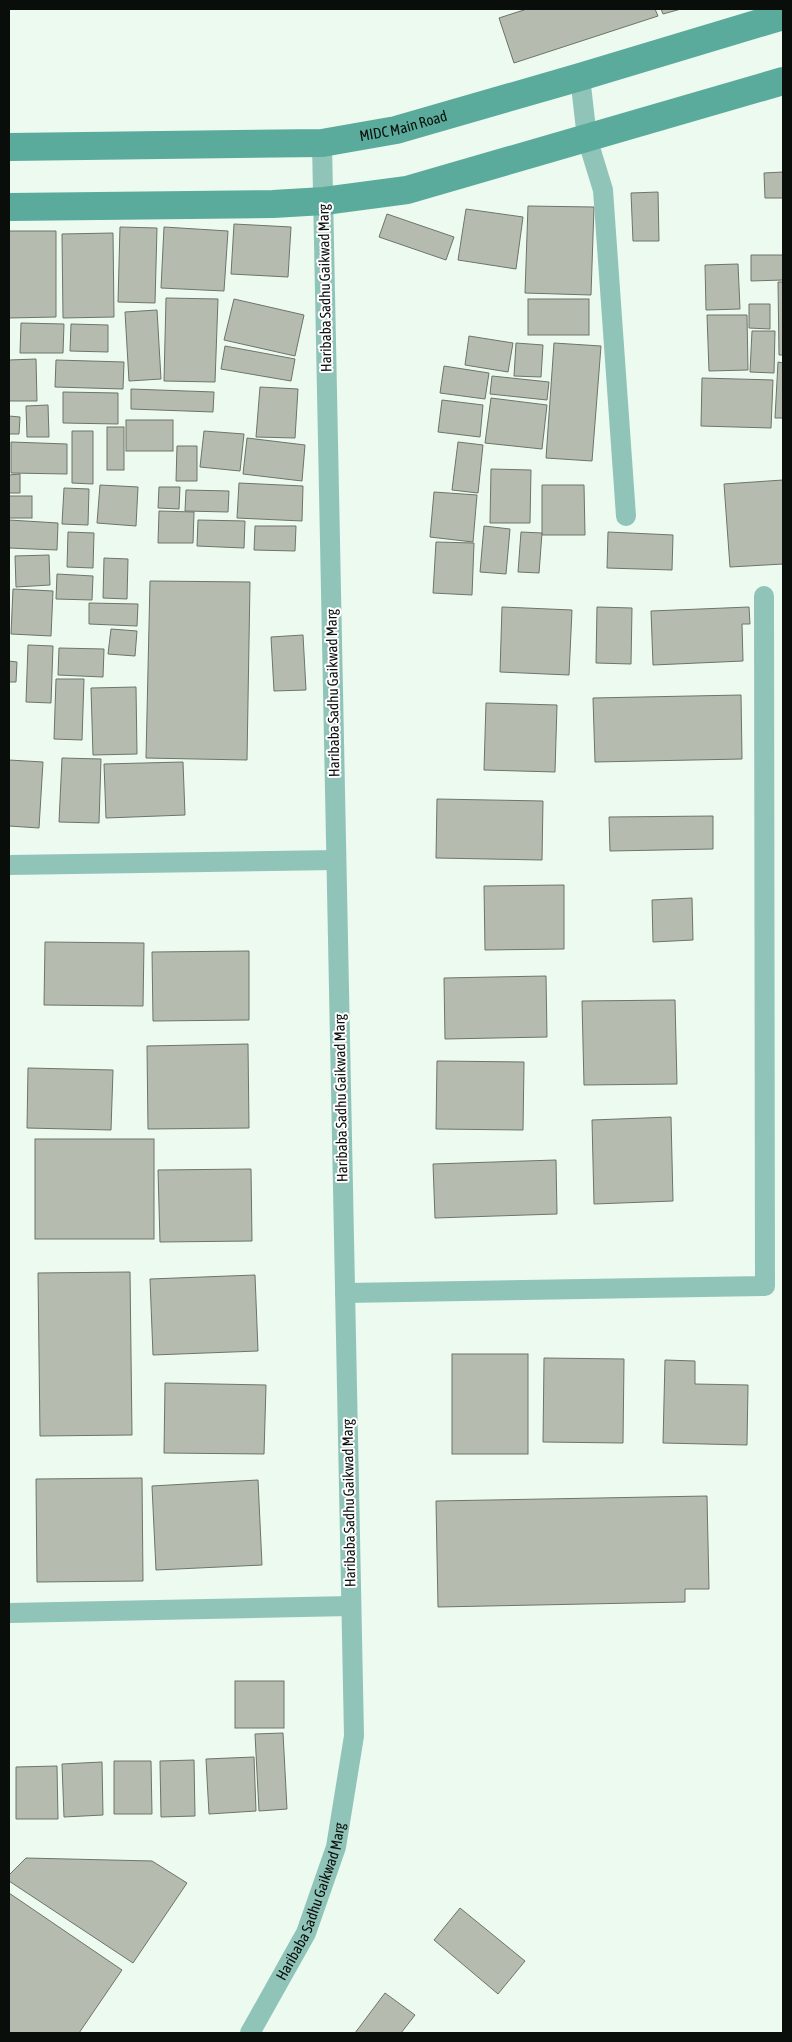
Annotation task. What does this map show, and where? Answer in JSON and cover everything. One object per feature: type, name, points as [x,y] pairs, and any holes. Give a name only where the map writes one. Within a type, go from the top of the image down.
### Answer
[{"type":"main road","name":"MIDC Main Road","points":[[9,147],[322,143],[396,130],[783,16]]},
{"type":"main road","points":[[9,208],[324,201],[407,190],[783,81]]},
{"type":"lane","points":[[580,77],[588,138],[603,190],[626,516]]},
{"type":"lane","name":"Haribaba Sadhu Gaikwad Marg","points":[[250,2033],[306,1933],[336,1847],[354,1736],[322,143]]},
{"type":"lane","points":[[345,1293],[766,1286],[764,596]]},
{"type":"lane","points":[[9,864],[336,860]]},
{"type":"lane","points":[[9,1613],[352,1606]]},
{"type":"building","points":[[527,9],[655,9],[658,16],[514,63],[499,18]]},
{"type":"building","points":[[661,9],[681,9],[663,14]]},
{"type":"building","points":[[783,172],[783,198],[765,198],[764,173]]},
{"type":"building","points":[[658,192],[659,241],[633,241],[631,193]]},
{"type":"building","points":[[528,206],[594,207],[591,295],[525,293]]},
{"type":"building","points":[[466,209],[523,217],[516,269],[458,260]]},
{"type":"building","points":[[387,214],[454,237],[446,260],[379,237]]},
{"type":"building","points":[[234,224],[291,227],[288,277],[231,274]]},
{"type":"building","points":[[120,227],[157,228],[155,303],[118,302]]},
{"type":"building","points":[[164,227],[228,231],[224,291],[161,288]]},
{"type":"building","points":[[9,231],[56,231],[56,317],[9,318]]},
{"type":"building","points":[[113,233],[114,317],[63,318],[62,234]]},
{"type":"building","points":[[751,255],[783,255],[783,280],[751,281]]},
{"type":"building","points":[[738,264],[740,309],[706,310],[705,265]]},
{"type":"building","points":[[778,282],[783,282],[783,355],[779,355]]},
{"type":"building","points":[[166,298],[218,299],[215,382],[164,381]]},
{"type":"building","points":[[234,299],[304,315],[295,356],[224,340]]},
{"type":"building","points":[[528,299],[589,299],[589,335],[528,335]]},
{"type":"building","points":[[749,304],[770,304],[770,329],[749,328]]},
{"type":"building","points":[[157,310],[161,379],[129,381],[125,312]]},
{"type":"building","points":[[707,315],[747,315],[748,370],[709,371]]},
{"type":"building","points":[[21,323],[64,324],[63,353],[20,353]]},
{"type":"building","points":[[71,324],[108,325],[108,352],[70,351]]},
{"type":"building","points":[[752,331],[775,331],[774,373],[750,372]]},
{"type":"building","points":[[469,336],[513,343],[508,372],[465,365]]},
{"type":"building","points":[[516,343],[543,345],[541,377],[514,376]]},
{"type":"building","points":[[554,343],[601,346],[592,461],[546,458]]},
{"type":"building","points":[[225,346],[295,359],[291,381],[221,369]]},
{"type":"building","points":[[36,359],[37,401],[9,401],[9,360]]},
{"type":"building","points":[[56,360],[124,362],[123,389],[55,387]]},
{"type":"building","points":[[778,362],[783,363],[783,418],[775,418]]},
{"type":"building","points":[[444,366],[489,373],[485,399],[440,393]]},
{"type":"building","points":[[492,376],[549,382],[547,400],[490,394]]},
{"type":"building","points":[[702,378],[773,380],[771,428],[701,426]]},
{"type":"building","points":[[260,387],[298,389],[295,438],[256,437]]},
{"type":"building","points":[[131,389],[214,392],[213,412],[131,409]]},
{"type":"building","points":[[63,392],[118,393],[118,424],[63,423]]},
{"type":"building","points":[[491,398],[547,405],[542,449],[485,443]]},
{"type":"building","points":[[442,400],[483,405],[480,437],[438,432]]},
{"type":"building","points":[[48,405],[49,437],[27,437],[26,406]]},
{"type":"building","points":[[9,416],[20,417],[19,434],[9,434]]},
{"type":"building","points":[[126,420],[173,420],[173,451],[126,451]]},
{"type":"building","points":[[107,427],[124,427],[124,470],[107,470]]},
{"type":"building","points":[[72,431],[93,431],[93,484],[72,483]]},
{"type":"building","points":[[204,431],[244,434],[240,471],[200,467]]},
{"type":"building","points":[[247,438],[305,445],[302,481],[243,474]]},
{"type":"building","points":[[11,442],[67,444],[67,474],[11,473]]},
{"type":"building","points":[[458,442],[483,445],[478,493],[452,490]]},
{"type":"building","points":[[177,446],[197,446],[197,481],[176,481]]},
{"type":"building","points":[[491,469],[531,470],[530,523],[490,523]]},
{"type":"building","points":[[20,474],[20,493],[9,493],[9,475]]},
{"type":"building","points":[[783,480],[783,564],[730,567],[724,484]]},
{"type":"building","points":[[239,483],[303,486],[302,521],[237,518]]},
{"type":"building","points":[[100,485],[138,487],[136,526],[97,523]]},
{"type":"building","points":[[542,485],[584,485],[585,535],[542,535]]},
{"type":"building","points":[[159,487],[180,487],[179,509],[158,508]]},
{"type":"building","points":[[64,488],[89,489],[88,525],[62,524]]},
{"type":"building","points":[[186,490],[229,491],[228,512],[185,511]]},
{"type":"building","points":[[434,492],[477,495],[473,542],[430,537]]},
{"type":"building","points":[[9,496],[32,496],[32,518],[9,518]]},
{"type":"building","points":[[159,511],[194,512],[193,543],[158,543]]},
{"type":"building","points":[[9,520],[58,523],[57,550],[9,548]]},
{"type":"building","points":[[198,520],[245,521],[244,548],[197,546]]},
{"type":"building","points":[[255,526],[296,526],[295,551],[254,550]]},
{"type":"building","points":[[484,526],[510,529],[506,574],[480,572]]},
{"type":"building","points":[[68,532],[94,533],[93,568],[67,567]]},
{"type":"building","points":[[521,532],[542,533],[539,573],[518,572]]},
{"type":"building","points":[[608,532],[673,535],[672,570],[607,568]]},
{"type":"building","points":[[436,542],[474,543],[472,595],[433,593]]},
{"type":"building","points":[[49,555],[50,585],[16,587],[15,556]]},
{"type":"building","points":[[104,558],[128,559],[127,599],[103,598]]},
{"type":"building","points":[[57,574],[93,576],[92,600],[56,599]]},
{"type":"building","points":[[150,581],[250,582],[247,760],[146,758]]},
{"type":"building","points":[[13,589],[53,591],[51,636],[11,634]]},
{"type":"building","points":[[89,603],[138,604],[137,626],[89,624]]},
{"type":"building","points":[[502,607],[572,610],[569,675],[500,672]]},
{"type":"building","points":[[597,607],[632,608],[631,664],[596,663]]},
{"type":"building","points":[[749,607],[750,624],[742,624],[743,661],[653,665],[651,611]]},
{"type":"building","points":[[111,629],[137,631],[135,656],[108,654]]},
{"type":"building","points":[[303,635],[306,690],[274,691],[271,637]]},
{"type":"building","points":[[28,645],[53,646],[51,703],[26,702]]},
{"type":"building","points":[[59,648],[104,649],[103,677],[58,675]]},
{"type":"building","points":[[9,661],[17,662],[16,682],[9,682]]},
{"type":"building","points":[[56,679],[84,679],[82,740],[54,739]]},
{"type":"building","points":[[136,687],[137,754],[93,755],[91,688]]},
{"type":"building","points":[[741,695],[742,759],[595,762],[593,698]]},
{"type":"building","points":[[486,703],[557,705],[555,772],[484,770]]},
{"type":"building","points":[[62,758],[101,759],[99,823],[59,822]]},
{"type":"building","points":[[9,760],[43,762],[39,828],[9,826]]},
{"type":"building","points":[[183,762],[185,815],[106,818],[104,764]]},
{"type":"building","points":[[437,799],[543,801],[542,860],[436,858]]},
{"type":"building","points":[[713,816],[713,849],[610,851],[609,817]]},
{"type":"building","points":[[564,885],[564,949],[485,950],[484,886]]},
{"type":"building","points":[[692,898],[693,940],[653,942],[652,900]]},
{"type":"building","points":[[45,942],[144,943],[143,1006],[44,1005]]},
{"type":"building","points":[[249,951],[249,1020],[153,1021],[152,952]]},
{"type":"building","points":[[546,976],[547,1037],[445,1039],[444,978]]},
{"type":"building","points":[[675,1000],[677,1084],[584,1085],[582,1001]]},
{"type":"building","points":[[248,1044],[249,1128],[148,1129],[147,1046]]},
{"type":"building","points":[[437,1061],[524,1062],[523,1130],[436,1129]]},
{"type":"building","points":[[28,1068],[113,1070],[111,1130],[27,1128]]},
{"type":"building","points":[[671,1117],[673,1201],[594,1204],[592,1120]]},
{"type":"building","points":[[35,1139],[154,1139],[154,1239],[35,1239]]},
{"type":"building","points":[[556,1160],[557,1214],[435,1218],[433,1164]]},
{"type":"building","points":[[251,1169],[252,1241],[160,1242],[158,1170]]},
{"type":"building","points":[[130,1272],[132,1435],[40,1436],[38,1273]]},
{"type":"building","points":[[255,1275],[258,1351],[153,1355],[150,1279]]},
{"type":"building","points":[[452,1354],[528,1354],[528,1454],[452,1454]]},
{"type":"building","points":[[544,1358],[624,1359],[623,1443],[543,1442]]},
{"type":"building","points":[[665,1360],[695,1361],[695,1384],[748,1385],[747,1445],[663,1443]]},
{"type":"building","points":[[165,1383],[266,1385],[264,1454],[164,1453]]},
{"type":"building","points":[[142,1478],[143,1581],[37,1582],[36,1479]]},
{"type":"building","points":[[258,1480],[262,1565],[156,1570],[152,1486]]},
{"type":"building","points":[[707,1496],[709,1589],[685,1589],[685,1602],[438,1607],[436,1501]]},
{"type":"building","points":[[235,1681],[284,1681],[284,1728],[235,1728]]},
{"type":"building","points":[[283,1733],[287,1809],[259,1811],[255,1734]]},
{"type":"building","points":[[254,1757],[256,1811],[209,1814],[206,1759]]},
{"type":"building","points":[[194,1760],[195,1816],[161,1817],[160,1761]]},
{"type":"building","points":[[114,1761],[151,1761],[152,1814],[114,1814]]},
{"type":"building","points":[[102,1762],[103,1815],[64,1817],[62,1764]]},
{"type":"building","points":[[57,1766],[58,1819],[16,1819],[16,1767]]},
{"type":"building","points":[[26,1858],[152,1861],[187,1883],[133,1963],[9,1881],[9,1875]]},
{"type":"building","points":[[9,1893],[122,1970],[79,2033],[9,2033]]},
{"type":"building","points":[[460,1908],[525,1961],[498,1994],[434,1940]]},
{"type":"building","points":[[385,1993],[415,2015],[401,2033],[355,2033]]}]
